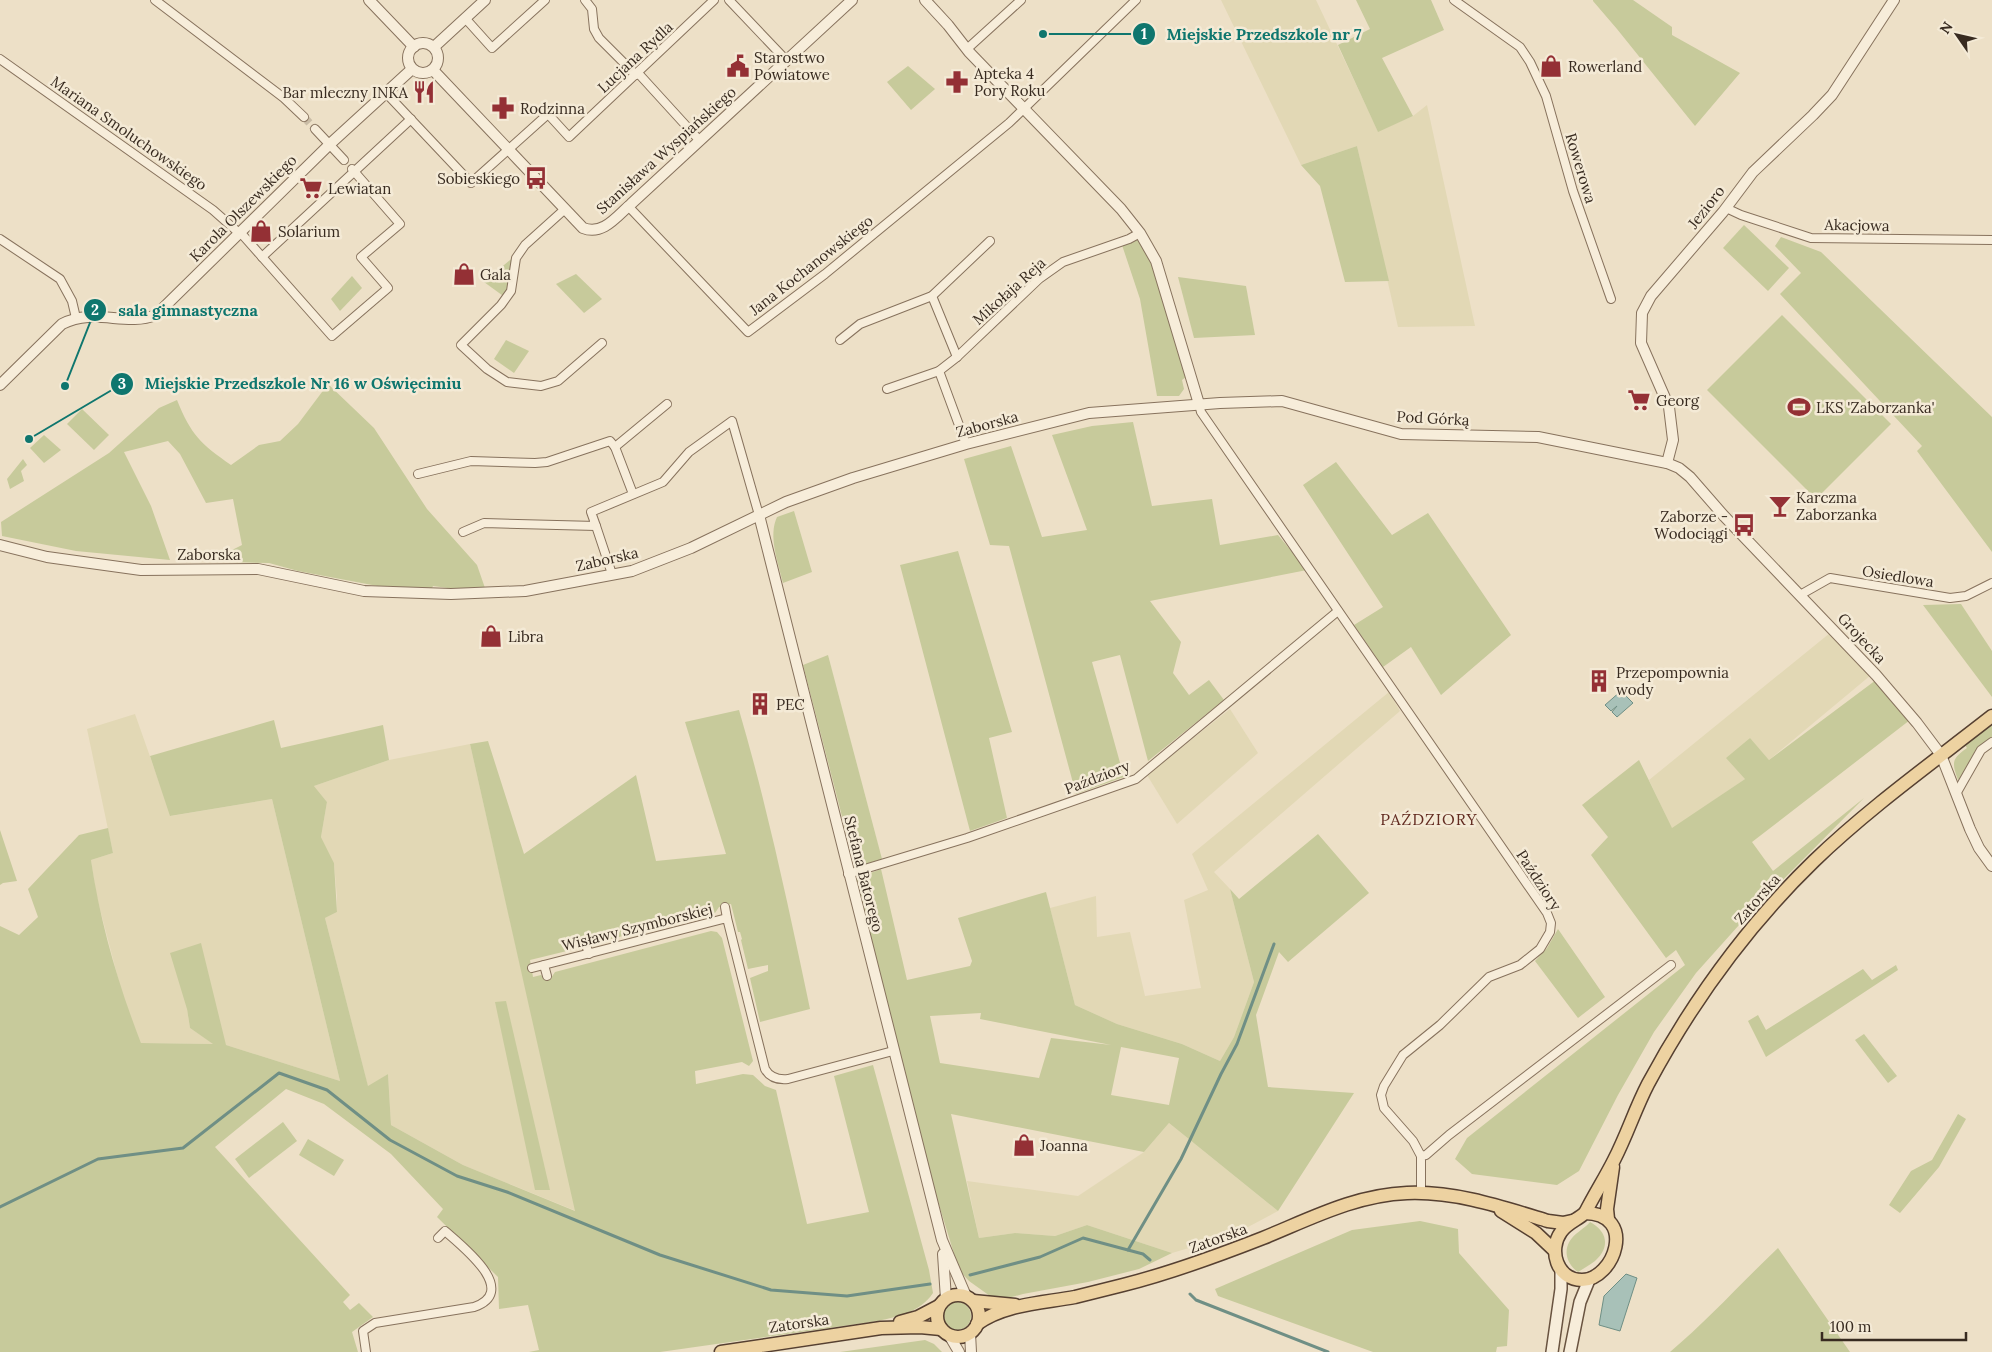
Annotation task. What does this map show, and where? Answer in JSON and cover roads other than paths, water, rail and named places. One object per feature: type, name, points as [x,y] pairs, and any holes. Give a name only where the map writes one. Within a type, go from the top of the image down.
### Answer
[{"type":"main road","name":"Zatorska","points":[[1585,1213],[1669,1047],[1709,985],[1742,941],[1790,886],[1832,845],[1941,755],[1992,716]]},
{"type":"main road","name":"Zatorska","points":[[1608,1220],[1607,1209],[1614,1159]]},
{"type":"main road","name":"Zatorska","points":[[974,1328],[984,1319],[1023,1306],[1075,1297],[1171,1272],[1229,1251],[1345,1204],[1380,1196],[1421,1193],[1454,1196],[1554,1222],[1572,1221]]},
{"type":"main road","name":"Zatorska","points":[[1495,1207],[1536,1233],[1554,1250]]},
{"type":"main road","points":[[1585,1213],[1594,1213],[1608,1220],[1614,1228],[1617,1239],[1611,1260],[1604,1270],[1589,1280],[1580,1281],[1561,1270],[1555,1261],[1554,1250],[1560,1233],[1572,1221],[1585,1213]]},
{"type":"main road","points":[[1552,1352],[1561,1289],[1561,1270]]},
{"type":"main road","points":[[1570,1352],[1580,1302],[1589,1280]]},
{"type":"main road","points":[[952,1295],[969,1299],[979,1312],[974,1328],[960,1337],[945,1332],[937,1318],[942,1302],[952,1295]]},
{"type":"main road","name":"Zatorska","points":[[969,1299],[1023,1306]]},
{"type":"main road","name":"Zatorska","points":[[881,1328],[918,1317],[942,1302]]},
{"type":"main road","name":"Zatorska","points":[[721,1352],[881,1328],[920,1327],[945,1332]]},
{"type":"street","points":[[155,0],[284,98],[304,117]]},
{"type":"street","points":[[369,0],[414,47]]},
{"type":"street","points":[[434,47],[485,0]]},
{"type":"street","points":[[465,18],[492,48],[545,0]]},
{"type":"street","points":[[585,0],[592,9],[594,29],[599,38],[637,74],[700,141]]},
{"type":"street","name":"Lucjana Rydla","points":[[509,148],[548,114],[569,137],[714,0]]},
{"type":"street","points":[[728,0],[786,60]]},
{"type":"street","name":"Stanisława Wyspiańskiego","points":[[565,208],[584,228],[592,231],[600,230],[700,141],[852,0]]},
{"type":"street","points":[[925,0],[966,49],[1121,209],[1140,233],[1156,261],[1199,404]]},
{"type":"street","points":[[966,49],[1021,0]]},
{"type":"street","points":[[1024,109],[1136,0]]},
{"type":"street","name":"Rowerowa","points":[[1454,0],[1520,47],[1530,62],[1546,96],[1573,191],[1611,299]]},
{"type":"street","name":"Jezioro","points":[[1667,463],[1673,440],[1669,407],[1641,343],[1642,313],[1651,296],[1726,208],[1753,172],[1832,95],[1894,0]]},
{"type":"street","points":[[422,43],[434,47],[439,57],[433,70],[424,73],[412,68],[408,60],[410,50],[422,43]]},
{"type":"street","name":"Mariana Smoluchowskiego","points":[[0,58],[213,210],[239,232],[332,336],[388,288],[361,257],[400,224],[353,170]]},
{"type":"street","name":"Karola Olszewskiego","points":[[76,318],[102,316],[137,320],[156,315],[330,144],[412,68]]},
{"type":"street","points":[[433,70],[565,208],[525,244],[516,258],[511,291],[501,305],[461,345],[487,369],[507,382],[541,386],[558,381],[602,343]]},
{"type":"street","points":[[386,93],[471,183],[509,148]]},
{"type":"street","name":"Jana Kochanowskiego","points":[[628,206],[748,332],[825,274],[1024,109]]},
{"type":"street","points":[[262,257],[353,170],[411,119]]},
{"type":"street","points":[[315,129],[344,160]]},
{"type":"street","name":"Akacjowa","points":[[1726,208],[1811,238],[1992,240]]},
{"type":"street","name":"Mikołaja Reja","points":[[887,389],[939,371],[957,357],[1039,279],[1063,262],[1129,239],[1140,233]]},
{"type":"street","points":[[0,239],[60,279],[72,301],[76,318],[62,324],[0,384]]},
{"type":"street","points":[[840,340],[860,324],[932,296],[990,242]]},
{"type":"street","points":[[932,296],[957,357]]},
{"type":"street","points":[[939,371],[966,444]]},
{"type":"street","name":"Pod Górką","points":[[1199,404],[1282,401],[1401,434],[1538,437],[1667,463]]},
{"type":"street","points":[[615,447],[667,404]]},
{"type":"street","name":"Zaborska","points":[[0,545],[47,556],[141,570],[258,569],[364,591],[451,594],[525,591],[632,570],[691,548],[786,502],[853,478],[966,444],[1089,413],[1199,404]]},
{"type":"street","name":"Paździory","points":[[1199,404],[1201,412],[1547,913],[1551,923],[1550,932],[1540,949],[1520,965],[1489,978],[1440,1025],[1403,1055],[1384,1086],[1382,1095],[1384,1108],[1413,1141],[1421,1156]]},
{"type":"street","points":[[612,574],[592,512],[663,482],[690,452],[732,421],[759,515]]},
{"type":"street","points":[[418,474],[467,461],[547,462],[610,441],[615,447],[633,494]]},
{"type":"street","name":"Grojecka","points":[[1667,463],[1679,468],[1690,477],[1724,516],[1895,696],[1941,755],[1979,848],[1992,866]]},
{"type":"street","name":"Stefana Batorego","points":[[759,515],[848,874],[942,1240],[969,1299]]},
{"type":"street","points":[[462,532],[484,523],[596,526]]},
{"type":"street","name":"Osiedlowa","points":[[1800,595],[1830,578],[1950,598],[1966,596],[1992,583]]},
{"type":"street","name":"Paździory","points":[[848,874],[967,838],[1136,778],[1338,611]]},
{"type":"street","points":[[1956,794],[1981,750],[1992,742]]},
{"type":"street","points":[[724,907],[727,918]]},
{"type":"street","name":"Wisławy Szymborskiej","points":[[532,968],[727,918],[765,1069],[770,1075],[776,1079],[788,1079],[893,1051]]},
{"type":"street","points":[[585,942],[589,954]]},
{"type":"street","points":[[544,965],[547,976]]},
{"type":"street","points":[[1421,1193],[1421,1156],[1426,1155],[1449,1135],[1671,965]]},
{"type":"street","points":[[366,1352],[363,1331],[387,1317],[474,1307],[484,1303],[491,1294],[486,1272],[474,1258],[445,1231],[438,1238]]},
{"type":"street","name":"Stefana Batorego","points":[[942,1240],[942,1302]]},
{"type":"street","points":[[971,1352],[974,1328]]},
{"type":"street","points":[[945,1332],[958,1352]]},
{"type":"water","points":[[1621,691],[1633,703],[1617,717],[1612,712],[1617,706],[1611,711],[1605,705]]},
{"type":"water","points":[[1626,1274],[1637,1278],[1620,1331],[1599,1325],[1604,1296]]},
{"type":"waterway","points":[[1128,1250],[1181,1159],[1237,1044],[1274,944]]},
{"type":"waterway","points":[[0,1207],[98,1159],[183,1148],[279,1073],[327,1090],[390,1140],[457,1176],[507,1192],[660,1255],[771,1290],[847,1296],[930,1284]]},
{"type":"waterway","points":[[970,1275],[1040,1257],[1083,1238],[1143,1254],[1150,1260]]},
{"type":"waterway","points":[[1190,1294],[1196,1300],[1328,1352]]},
{"type":"tunnel","points":[[304,117],[315,129]]},
{"type":"place","name":"Miejskie Przedszkole nr 7","points":[[1043,34]]},
{"type":"place","name":"Starostwo Powiatowe","points":[[738,66]]},
{"type":"place","name":"Rowerland","points":[[1551,66]]},
{"type":"place","name":"Apteka 4 Pory Roku","points":[[957,82]]},
{"type":"place","name":"Bar mleczny INKA","points":[[424,92]]},
{"type":"place","name":"Rodzinna","points":[[503,108]]},
{"type":"place","name":"Sobieskiego","points":[[536,178]]},
{"type":"place","name":"Lewiatan","points":[[311,188]]},
{"type":"place","name":"Solarium","points":[[261,231]]},
{"type":"place","name":"Gala","points":[[464,274]]},
{"type":"place","name":"sala gimnastyczna","points":[[65,386]]},
{"type":"place","name":"Georg","points":[[1639,400]]},
{"type":"place","name":"LKS 'Zaborzanka'","points":[[1799,407]]},
{"type":"place","name":"Miejskie Przedszkole Nr 16 w Oświęcimiu","points":[[29,439]]},
{"type":"place","name":"Karczma Zaborzanka","points":[[1780,506]]},
{"type":"place","name":"Zaborze - Wodociągi","points":[[1744,525]]},
{"type":"place","name":"Libra","points":[[491,636]]},
{"type":"place","name":"Przepompownia wody","points":[[1599,681]]},
{"type":"place","name":"PEC","points":[[760,704]]},
{"type":"place","name":"Joanna","points":[[1024,1145]]},
{"type":"district","name":"PAŹDZIORY","points":[[1429,819]]}]
